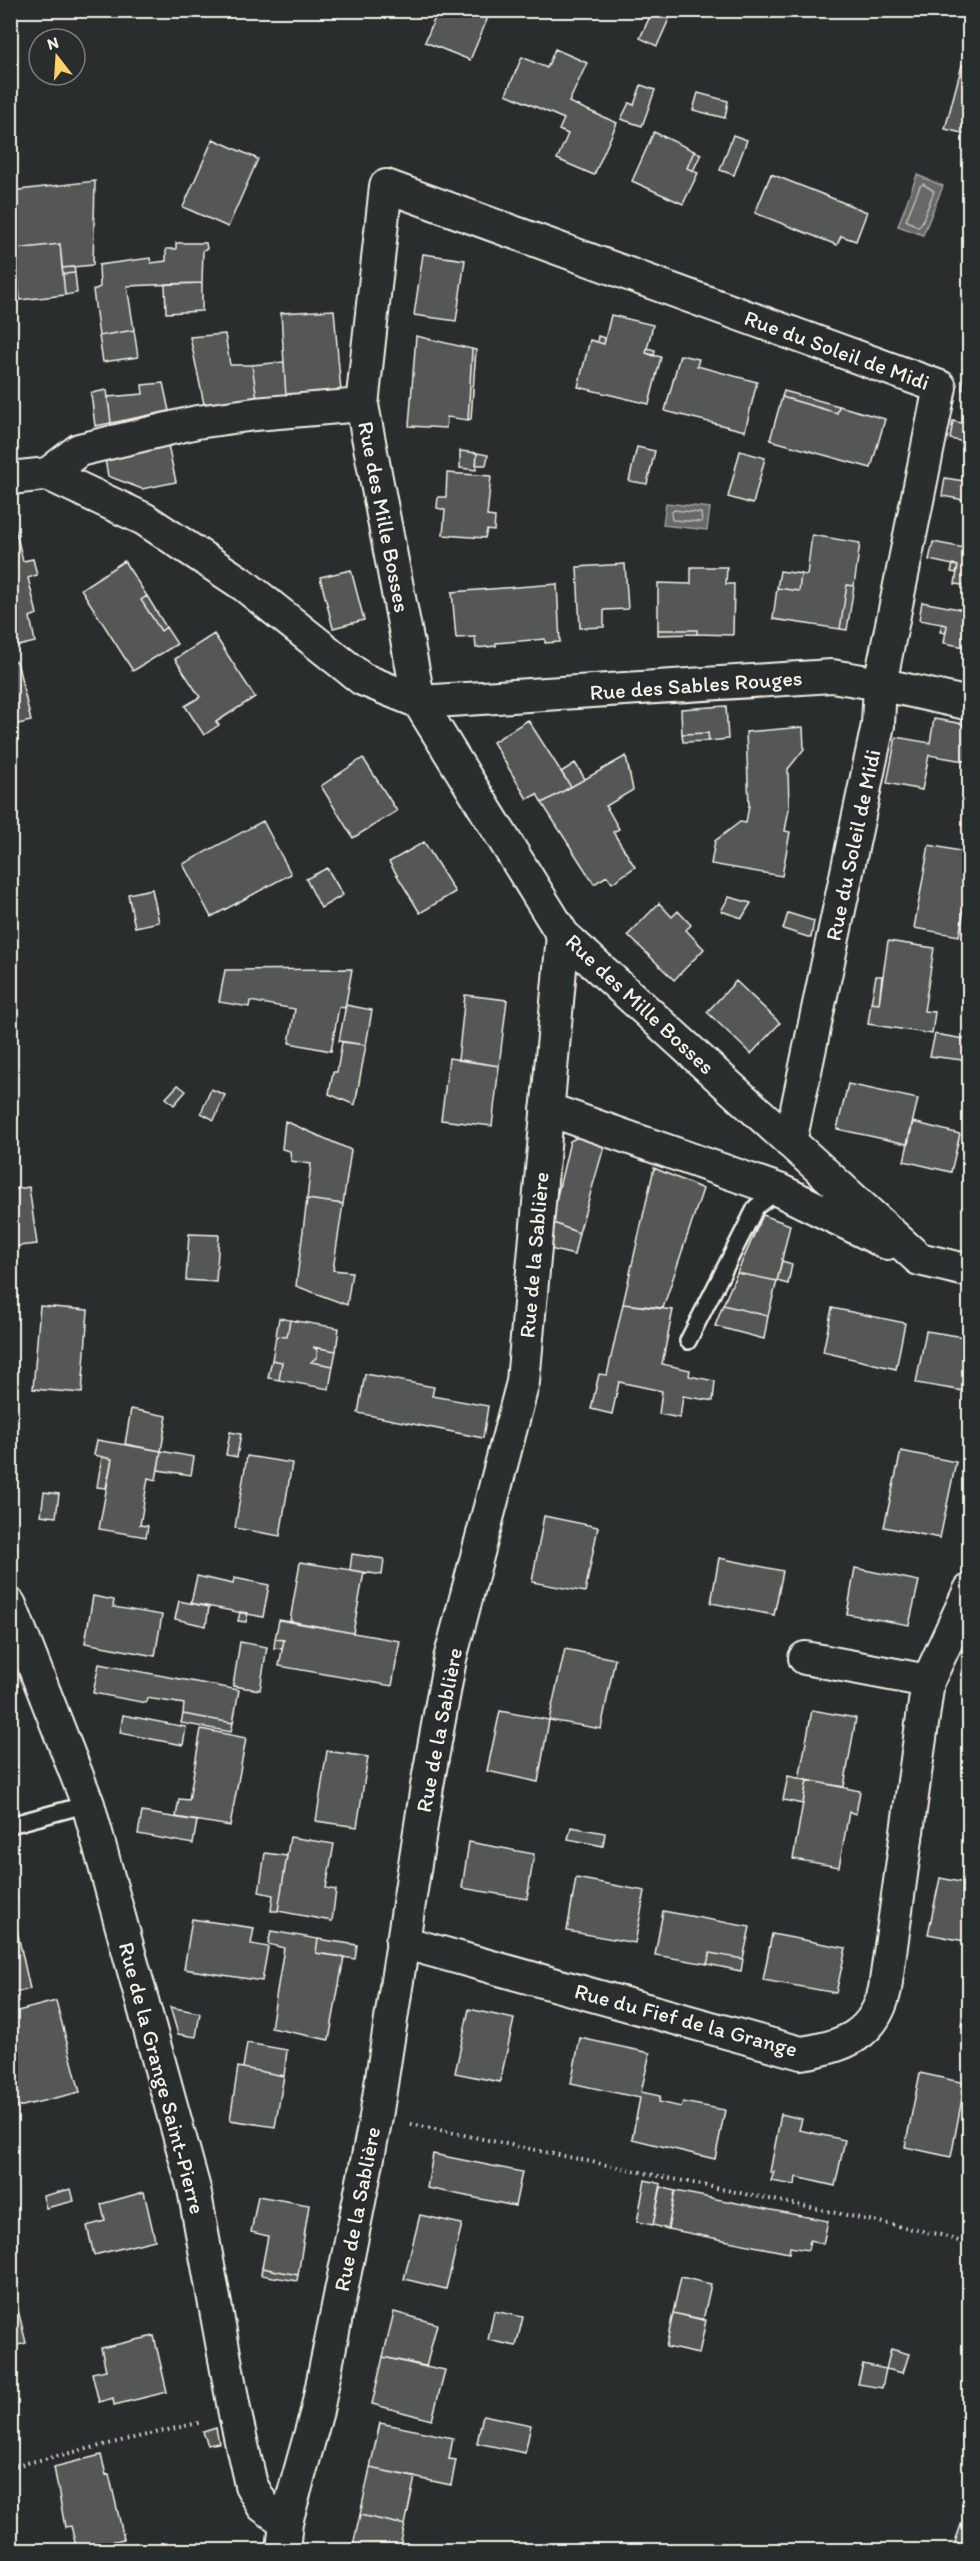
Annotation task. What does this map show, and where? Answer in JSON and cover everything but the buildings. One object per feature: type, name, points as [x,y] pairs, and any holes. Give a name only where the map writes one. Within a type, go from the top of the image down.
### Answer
[{"type":"street","name":"Rue du Soleil de Midi","points":[[362,405],[386,186],[940,387],[880,684],[878,725],[790,1142]]},
{"type":"street","name":"Rue des Mille Bosses","points":[[48,474],[80,450],[197,422],[255,414],[362,405],[419,702],[562,935],[919,1259]]},
{"type":"street","points":[[10,478],[48,474],[144,519],[244,585],[362,679],[419,702]]},
{"type":"street","name":"Rue des Sables Rouges","points":[[419,702],[832,676],[969,704]]},
{"type":"street","name":"Rue de la Sablière","points":[[284,2536],[317,2411],[376,2117],[402,1942],[450,1659],[523,1382],[562,935]]},
{"type":"street","name":"Rue des Mille Bosses","points":[[547,1109],[779,1190],[919,1259],[969,1271]]},
{"type":"street","name":"Rue du Fief de la Grange","points":[[402,1942],[801,2053],[842,2044],[859,2035],[870,2024],[882,2004],[928,1681],[969,1590]]},
{"type":"street","name":"Rue de la Grange Saint-Pierre","points":[[14,1625],[88,1804],[194,2189],[235,2414],[256,2497],[284,2536]]},
{"type":"street","points":[[805,1658],[928,1681]]},
{"type":"lane","points":[[688,1341],[756,1207],[779,1190]]},
{"type":"lane","points":[[10,1825],[88,1804]]},
{"type":"path","points":[[376,2117],[941,2235],[969,2245]]},
{"type":"path","points":[[10,2467],[235,2414]]},
{"type":"water","points":[[917,175],[943,186],[923,235],[898,226]]},
{"type":"water","points":[[666,503],[710,508],[707,530],[663,525]]}]
